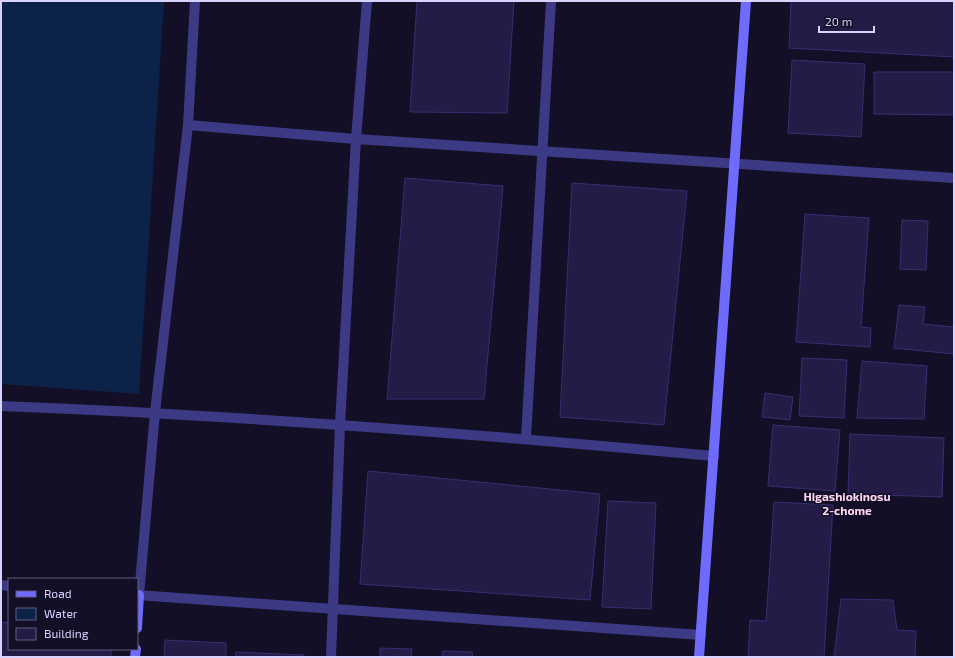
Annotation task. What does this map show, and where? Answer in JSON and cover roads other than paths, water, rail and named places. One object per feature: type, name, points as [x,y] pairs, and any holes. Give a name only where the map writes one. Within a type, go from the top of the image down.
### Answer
[{"type":"street","points":[[195,1],[188,125],[155,412],[138,595],[701,635]]},
{"type":"street","points":[[331,657],[340,426],[356,139],[368,1]]},
{"type":"street","points":[[526,438],[541,151],[552,1]]},
{"type":"street","points":[[699,657],[746,1]]},
{"type":"street","points":[[188,125],[356,139],[954,178]]},
{"type":"street","points":[[1,406],[155,412],[526,438],[714,456]]},
{"type":"water","points":[[1,1],[164,1],[139,394],[1,384]]},
{"type":"district","name":"Higashiokinosu 2-chome","points":[[847,503]]}]
